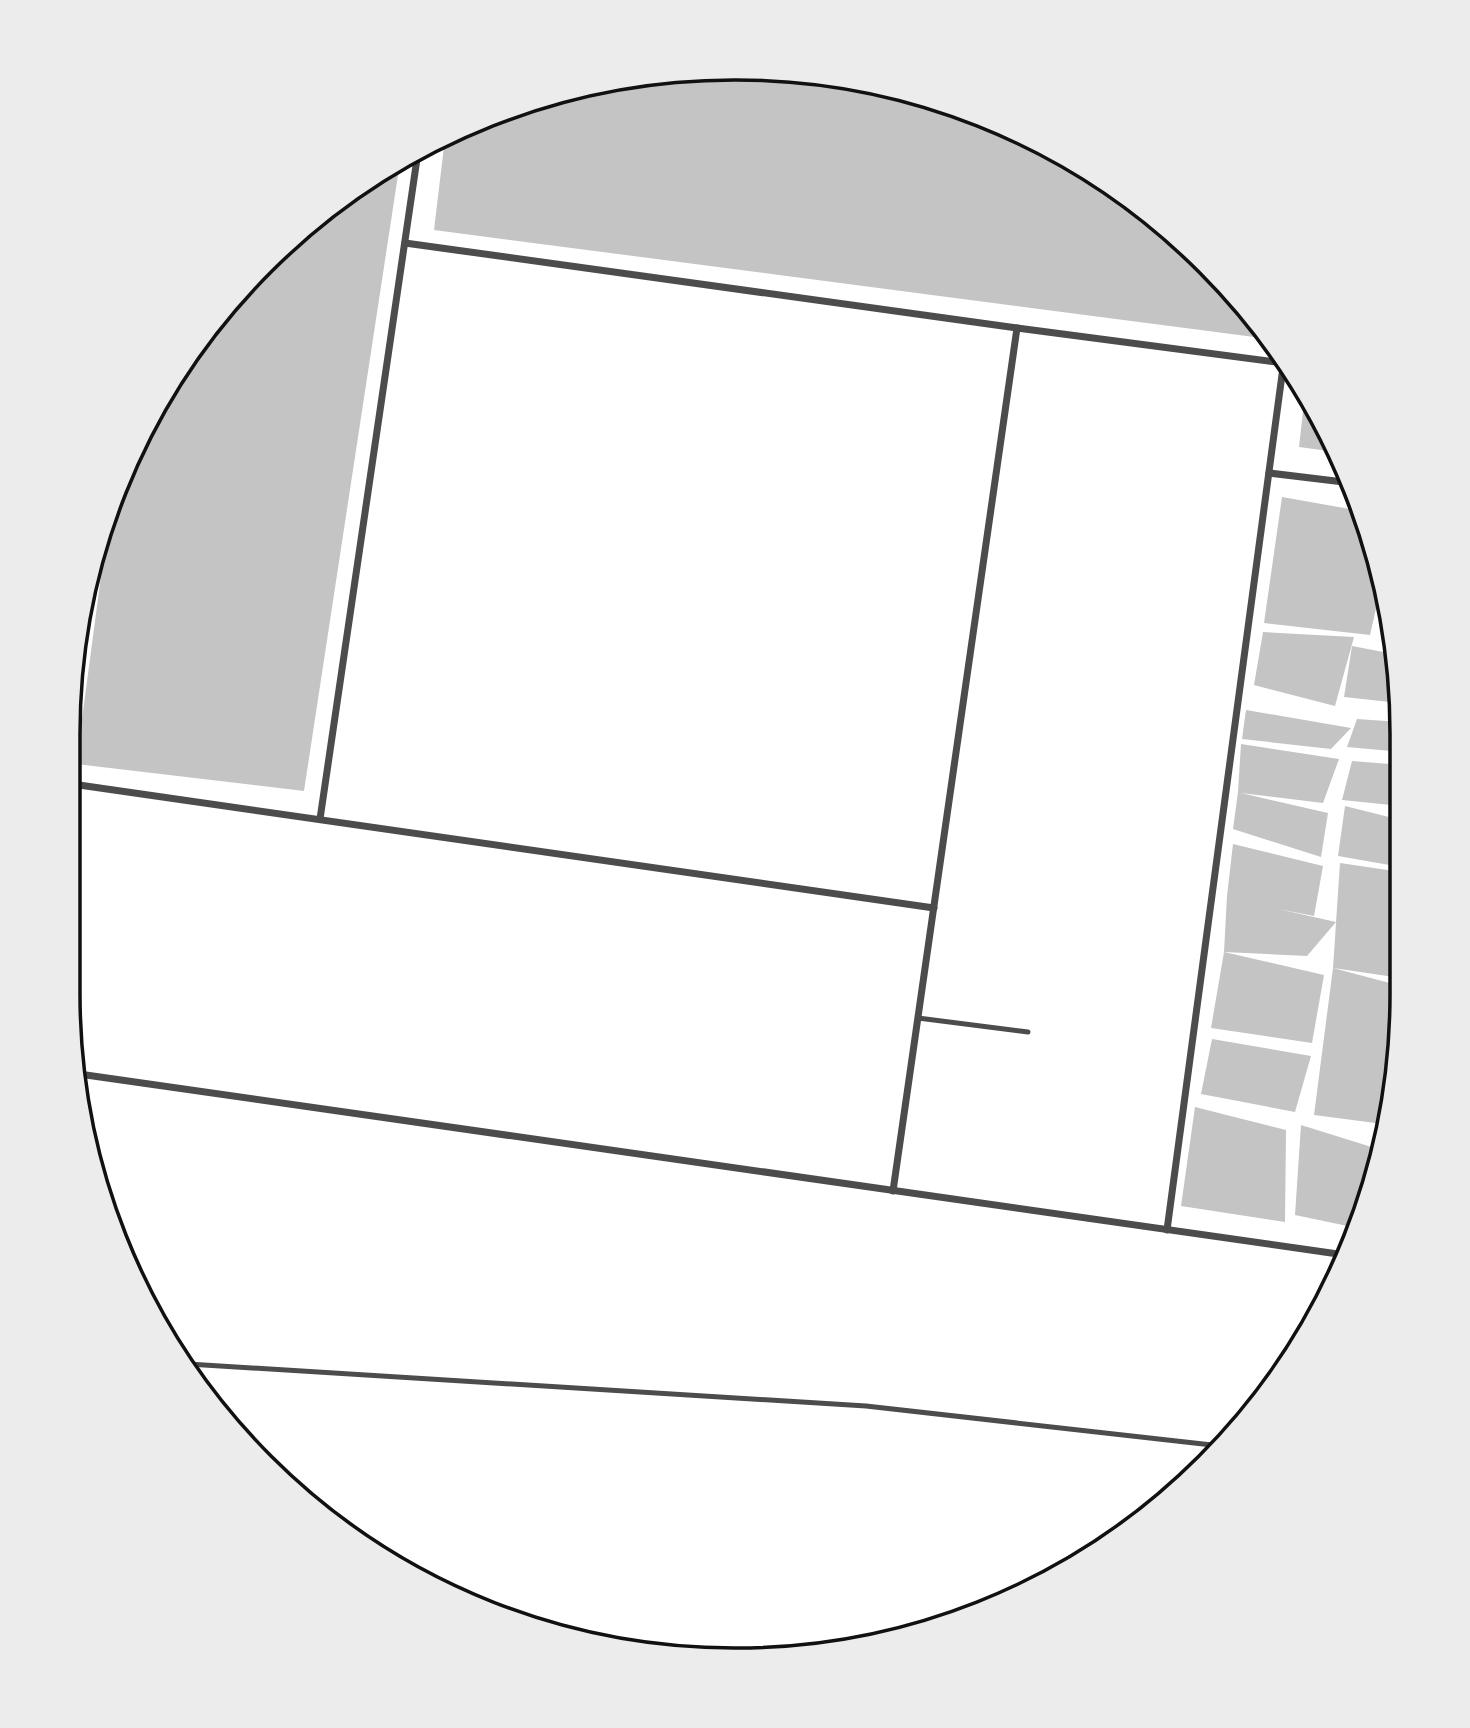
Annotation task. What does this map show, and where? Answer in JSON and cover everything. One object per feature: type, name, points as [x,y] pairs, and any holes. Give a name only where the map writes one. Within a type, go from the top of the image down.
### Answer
[{"type":"street","points":[[320,819],[416,164]]},
{"type":"street","points":[[405,243],[1017,328],[1270,359]]},
{"type":"street","points":[[893,1191],[1017,328]]},
{"type":"street","points":[[1167,1230],[1282,376]]},
{"type":"street","points":[[1269,473],[1338,481]]},
{"type":"street","points":[[80,784],[934,908]]},
{"type":"street","points":[[86,1075],[1335,1254]]},
{"type":"lane","points":[[918,1018],[1028,1032]]},
{"type":"lane","points":[[197,1365],[866,1406],[1209,1445]]},
{"type":"building","points":[[735,80],[820,86],[863,93],[945,115],[985,130],[1062,168],[1099,191],[1167,243],[1227,303],[1254,337],[434,230],[444,149],[525,115],[607,93],[650,86]]},
{"type":"building","points":[[398,174],[304,791],[80,764],[80,733],[103,566],[130,485],[168,408],[216,337],[272,272],[337,216]]},
{"type":"building","points":[[1303,410],[1324,450],[1299,447]]},
{"type":"building","points":[[1282,497],[1349,509],[1377,606],[1370,635],[1264,623]]},
{"type":"building","points":[[1263,632],[1354,637],[1335,706],[1254,685]]},
{"type":"building","points":[[1352,646],[1384,652],[1388,702],[1344,697]]},
{"type":"building","points":[[1246,710],[1351,728],[1331,749],[1242,739]]},
{"type":"building","points":[[1357,719],[1389,721],[1390,751],[1347,747]]},
{"type":"building","points":[[1241,744],[1339,759],[1323,803],[1241,793],[1328,813],[1321,857],[1233,829]]},
{"type":"building","points":[[1352,761],[1390,764],[1390,805],[1342,800]]},
{"type":"building","points":[[1345,806],[1390,817],[1390,865],[1338,856]]},
{"type":"building","points":[[1233,844],[1323,866],[1314,916],[1278,909],[1336,922],[1307,956],[1224,952]]},
{"type":"building","points":[[1340,863],[1390,870],[1390,976],[1333,968]]},
{"type":"building","points":[[1224,952],[1324,975],[1312,1043],[1211,1028]]},
{"type":"building","points":[[1333,968],[1390,983],[1384,1078],[1376,1123],[1314,1115]]},
{"type":"building","points":[[1212,1039],[1311,1056],[1295,1112],[1201,1094]]},
{"type":"building","points":[[1195,1107],[1286,1130],[1285,1222],[1181,1206]]},
{"type":"building","points":[[1301,1125],[1371,1147],[1346,1226],[1295,1215]]}]
